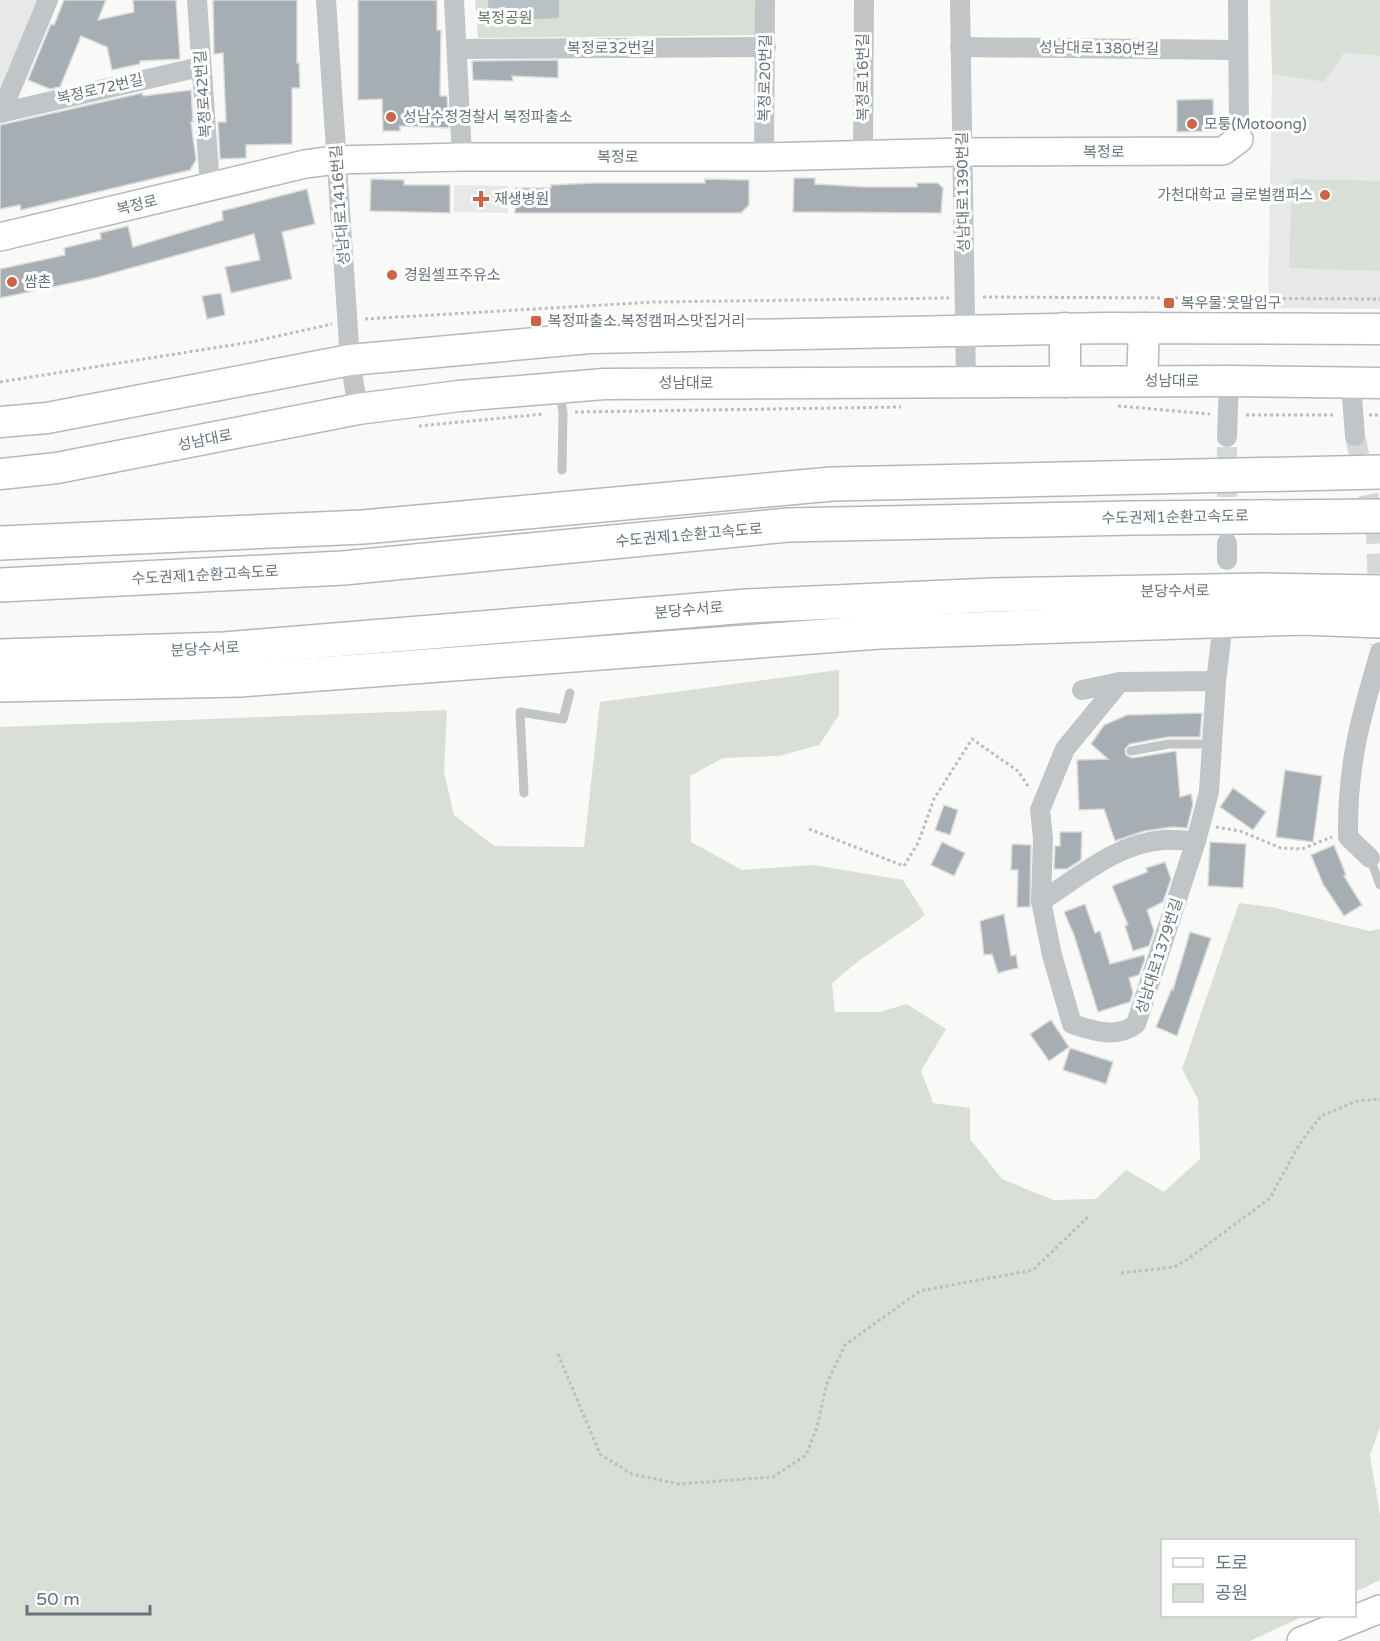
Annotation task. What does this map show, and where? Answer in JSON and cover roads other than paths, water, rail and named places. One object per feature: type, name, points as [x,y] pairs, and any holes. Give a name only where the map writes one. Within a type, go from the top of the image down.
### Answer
[{"type":"highway","points":[[0,543],[363,527],[832,484],[1380,472]]},
{"type":"highway","name":"수도권제1순환고속도로","points":[[0,585],[343,568],[788,525],[1295,515],[1380,516]]},
{"type":"highway","name":"분당수서로","points":[[0,656],[224,649],[747,606],[1004,595],[1262,590],[1380,592]]},
{"type":"highway","name":"분당수서로","points":[[0,685],[240,680],[879,632],[1303,618],[1380,621]]},
{"type":"main road","points":[[1065,328],[1065,382]]},
{"type":"main road","points":[[0,423],[48,418],[351,360],[590,338],[1065,328],[1380,328]]},
{"type":"main road","points":[[1142,381],[1144,328]]},
{"type":"main road","name":"성남대로","points":[[0,474],[57,468],[358,409],[459,396],[561,400],[604,384],[1142,381],[1366,383]]},
{"type":"street","name":"복정로72번길","points":[[0,113],[48,0]]},
{"type":"street","name":"복정로42번길","points":[[197,0],[210,187]]},
{"type":"street","name":"성남대로1416번길","points":[[326,0],[351,360],[358,409]]},
{"type":"street","points":[[454,0],[462,157]]},
{"type":"street","name":"복정로20번길","points":[[764,157],[765,0]]},
{"type":"street","name":"복정로16번길","points":[[863,154],[864,0]]},
{"type":"street","name":"성남대로1390번길","points":[[960,0],[966,383]]},
{"type":"street","points":[[1238,0],[1239,139]]},
{"type":"street","name":"성남대로1380번길","points":[[960,46],[1238,50]]},
{"type":"street","name":"복정로32번길","points":[[457,49],[766,47]]},
{"type":"street","name":"복정로72번길","points":[[0,113],[200,67]]},
{"type":"street","name":"복정로","points":[[0,237],[305,164],[336,160],[462,157],[764,157],[963,152],[1223,152],[1239,139]]},
{"type":"street","points":[[1227,437],[1229,381]]},
{"type":"street","points":[[1355,436],[1354,415],[1366,383]]},
{"type":"street","name":"성남대로1379번길","points":[[1120,682],[1065,749],[1040,810],[1043,838],[1041,901],[1052,955],[1072,1024],[1097,1032],[1127,1031],[1136,1024],[1198,833],[1209,792],[1221,640]]},
{"type":"street","points":[[1370,858],[1348,837],[1351,760],[1380,652]]},
{"type":"street","points":[[1082,690],[1120,682],[1216,681]]},
{"type":"street","points":[[1041,901],[1109,856],[1130,847],[1198,833]]},
{"type":"street","points":[[1301,1641],[1380,1609]]},
{"type":"lane","points":[[561,400],[561,470]]},
{"type":"lane","points":[[1295,515],[1380,525]]},
{"type":"lane","points":[[525,793],[520,712],[563,719],[570,693]]},
{"type":"lane","points":[[1131,751],[1169,744],[1211,744]]},
{"type":"lane","points":[[1370,858],[1380,885]]},
{"type":"tunnel","points":[[1355,436],[1376,531],[1380,645]]},
{"type":"tunnel","points":[[1227,437],[1227,527]]},
{"type":"place","name":"성남수정경찰서 복정파출소","points":[[391,117]]},
{"type":"place","name":"모퉁(Motoong)","points":[[1192,124]]},
{"type":"place","name":"가천대학교 글로벌캠퍼스","points":[[1325,195]]},
{"type":"place","name":"재생병원","points":[[481,199]]},
{"type":"place","name":"경원셀프주유소","points":[[392,275]]},
{"type":"place","name":"쌈촌","points":[[12,282]]},
{"type":"place","name":"복우물.웃말입구","points":[[1169,303]]},
{"type":"place","name":"복정파출소.복정캠퍼스맛집거리","points":[[536,321]]},
{"type":"park label","name":"복정공원","points":[[505,18]]}]
